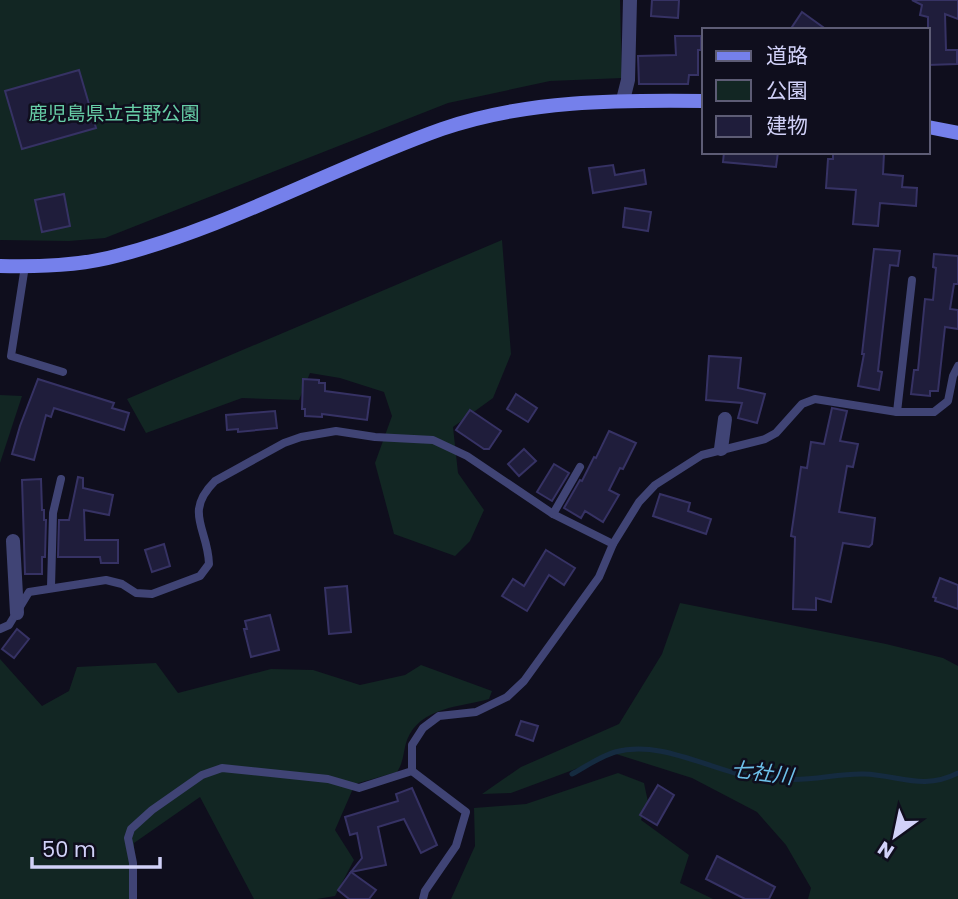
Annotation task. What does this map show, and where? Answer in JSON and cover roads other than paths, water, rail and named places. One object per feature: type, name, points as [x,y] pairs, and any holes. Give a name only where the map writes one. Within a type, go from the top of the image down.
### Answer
[{"type":"street","points":[[623,100],[628,80],[630,0]]},
{"type":"street","points":[[0,266],[25,267],[114,257],[181,236],[443,129],[495,115],[544,107],[623,100],[702,100]]},
{"type":"street","points":[[930,127],[958,134]]},
{"type":"street","points":[[721,449],[724,419]]},
{"type":"street","points":[[13,541],[17,613]]},
{"type":"lane","points":[[25,267],[10,356],[63,372]]},
{"type":"lane","points":[[897,412],[912,280]]},
{"type":"lane","points":[[412,771],[412,745],[423,728],[439,716],[476,712],[508,697],[524,681],[599,578],[613,544],[639,502],[655,485],[702,455],[765,439],[776,433],[802,404],[815,398],[897,412],[934,412],[948,401],[958,366]]},
{"type":"lane","points":[[0,629],[9,625],[29,592],[106,580],[122,584],[136,593],[152,594],[200,576],[209,565],[209,550],[198,522],[197,509],[207,489],[215,481],[284,443],[336,431],[375,437],[433,440],[467,456],[553,514],[613,544]]},
{"type":"lane","points":[[553,514],[580,467]]},
{"type":"lane","points":[[51,587],[53,513],[61,479]]},
{"type":"lane","points":[[133,899],[133,863],[128,838],[131,828],[202,775],[222,768],[328,779],[359,788],[412,771]]},
{"type":"lane","points":[[412,771],[466,812],[456,846],[425,891],[423,899]]},
{"type":"waterway","name":"七社川","points":[[572,774],[615,752],[630,749],[661,751],[741,774],[793,780],[864,774],[911,781],[933,781],[958,773]]},
{"type":"park label","name":"鹿児島県立吉野公園","points":[[114,113]]}]
